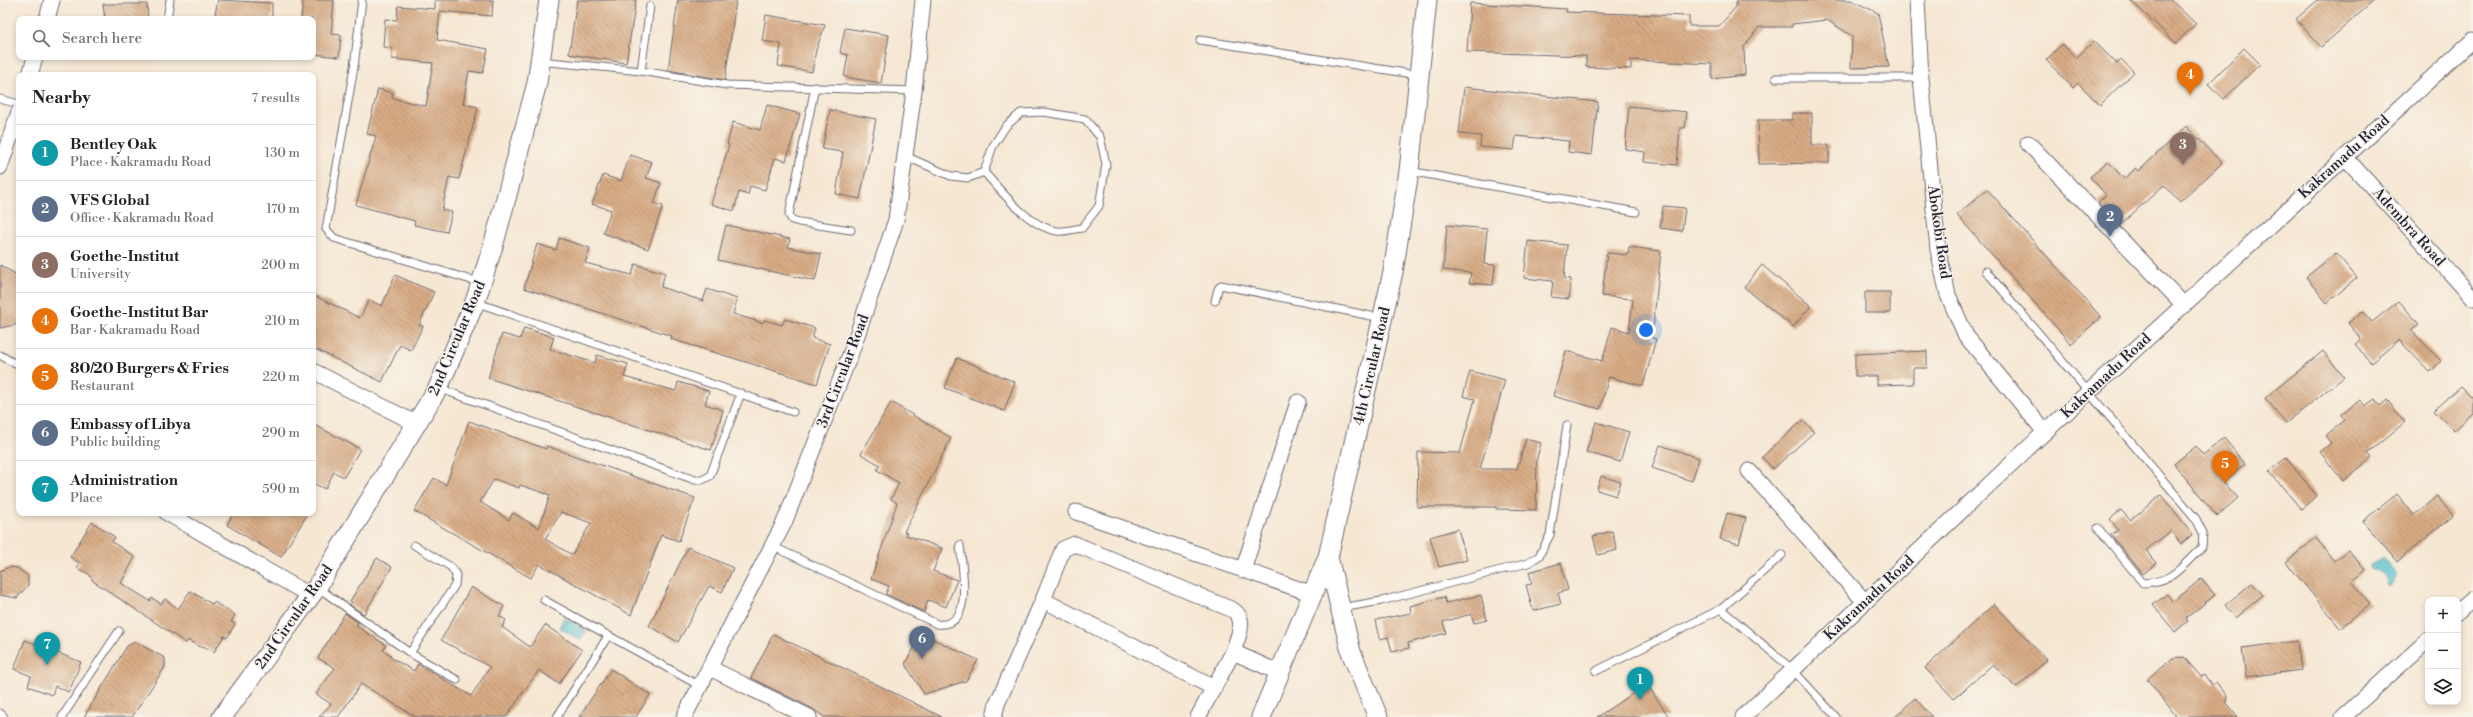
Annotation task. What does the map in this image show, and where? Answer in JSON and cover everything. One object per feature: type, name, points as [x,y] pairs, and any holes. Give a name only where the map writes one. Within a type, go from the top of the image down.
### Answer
[{"type":"street","points":[[48,16],[52,0]]},
{"type":"street","name":"2nd Circular Road","points":[[222,717],[314,592],[438,388],[474,302],[494,243],[538,83],[549,0]]},
{"type":"street","name":"3rd Circular Road","points":[[684,717],[784,523],[854,343],[896,220],[914,92],[923,0]]},
{"type":"street","name":"4th Circular Road","points":[[1261,717],[1328,557],[1384,318],[1409,171],[1427,0]]},
{"type":"street","name":"Abokobi Road","points":[[1917,0],[1921,78],[1938,250],[1948,295],[1966,336],[2045,432]]},
{"type":"street","name":"Kakramadu Road","points":[[1743,717],[2045,432],[2473,40]]},
{"type":"street","points":[[31,72],[34,60]]},
{"type":"street","points":[[0,167],[16,121]]},
{"type":"street","points":[[2028,143],[2184,305]]},
{"type":"street","name":"Adembra Road","points":[[2345,157],[2473,298]]},
{"type":"street","points":[[316,373],[416,424]]},
{"type":"street","points":[[1243,570],[1298,402]]},
{"type":"street","points":[[1749,471],[1865,602]]},
{"type":"street","points":[[1076,512],[1313,594]]},
{"type":"street","points":[[173,516],[314,592]]},
{"type":"street","points":[[994,717],[997,704],[1043,600],[1063,549],[1075,544],[1233,610],[1239,614],[1241,620],[1233,652],[1198,717]]},
{"type":"street","points":[[1328,557],[1351,652],[1378,717]]},
{"type":"street","points":[[2461,609],[2473,599]]},
{"type":"street","points":[[1043,600],[1214,688]]},
{"type":"street","points":[[2350,714],[2425,643]]},
{"type":"street","points":[[1233,652],[1280,673]]},
{"type":"street","points":[[710,668],[809,717]]},
{"type":"lane","points":[[167,16],[170,0]]},
{"type":"lane","points":[[362,0],[354,67],[326,229],[334,238],[481,283]]},
{"type":"lane","points":[[641,71],[650,6]]},
{"type":"lane","points":[[1200,40],[1418,75]]},
{"type":"lane","points":[[540,61],[641,71],[728,85],[815,87],[914,92]]},
{"type":"lane","points":[[1776,78],[1921,78]]},
{"type":"lane","points":[[815,87],[789,215],[792,220],[799,222],[851,230]]},
{"type":"lane","points":[[0,99],[16,103]]},
{"type":"lane","points":[[1044,112],[1085,119],[1100,137],[1106,164],[1099,206],[1082,228],[1057,231],[1038,223],[1012,204],[984,172],[993,146],[1006,126],[1021,113],[1044,112]]},
{"type":"lane","points":[[905,156],[951,176],[968,178],[984,172]]},
{"type":"lane","points":[[1409,171],[1636,212]]},
{"type":"lane","points":[[1986,271],[2196,519],[2203,533],[2202,547],[2170,578],[2158,582],[2143,583],[2098,528]]},
{"type":"lane","points":[[1215,301],[1218,289],[1221,285],[1228,285],[1267,296],[1384,318]]},
{"type":"lane","points":[[474,302],[793,412]]},
{"type":"lane","points":[[0,355],[16,364]]},
{"type":"lane","points":[[438,388],[695,480],[702,480],[710,476],[741,393]]},
{"type":"lane","points":[[1340,608],[1380,601],[1528,564],[1539,556],[1550,535],[1567,425]]},
{"type":"lane","points":[[410,653],[455,585],[456,575],[451,568],[414,545]]},
{"type":"lane","points":[[772,546],[937,624],[947,625],[954,621],[964,598],[960,545]]},
{"type":"lane","points":[[1596,671],[1721,609],[1782,554]]},
{"type":"lane","points":[[314,592],[410,653],[457,680]]},
{"type":"lane","points":[[544,600],[701,686]]},
{"type":"lane","points":[[1721,609],[1793,670],[1836,717]]},
{"type":"lane","points":[[62,717],[120,631]]},
{"type":"lane","points":[[557,717],[608,636]]},
{"type":"lane","points":[[0,713],[4,717]]},
{"type":"water","points":[[2383,559],[2395,574],[2394,581],[2391,585],[2388,585],[2385,576],[2370,568],[2370,565]]},
{"type":"water","points":[[564,618],[586,631],[580,640],[559,627]]},
{"type":"building","points":[[218,0],[272,3],[272,16],[215,16]]},
{"type":"building","points":[[307,0],[334,0],[331,34],[341,35],[339,57],[316,54],[316,16],[301,16],[303,2]]},
{"type":"building","points":[[435,0],[493,0],[492,16],[440,11],[437,40],[488,49],[483,73],[469,71],[463,104],[478,107],[459,179],[449,177],[442,210],[452,212],[447,232],[414,225],[415,221],[356,205],[376,136],[367,134],[378,89],[393,93],[392,98],[426,106],[433,63],[392,59],[392,48],[383,47],[385,19],[397,20],[398,6],[435,9]]},
{"type":"building","points":[[577,0],[636,0],[626,63],[569,54]]},
{"type":"building","points":[[678,0],[736,0],[725,80],[668,70]]},
{"type":"building","points":[[1736,0],[1851,0],[1878,13],[1889,67],[1851,68],[1852,36],[1827,20],[1792,24],[1792,27],[1759,27],[1744,47],[1745,75],[1712,79],[1712,64],[1631,60],[1631,69],[1586,67],[1586,56],[1467,52],[1470,3],[1567,9],[1566,12],[1689,16],[1689,26],[1719,26],[1736,7]]},
{"type":"building","points":[[2130,0],[2171,0],[2196,24],[2176,43]]},
{"type":"building","points":[[2318,0],[2375,0],[2321,47],[2296,19]]},
{"type":"building","points":[[103,4],[147,4],[148,16],[105,16]]},
{"type":"building","points":[[766,15],[825,25],[816,50],[812,72],[778,66],[781,44],[762,41]]},
{"type":"building","points":[[845,28],[889,35],[881,83],[844,77],[848,55],[840,53]]},
{"type":"building","points":[[2094,41],[2117,64],[2121,59],[2134,72],[2100,105],[2078,83],[2073,88],[2046,60],[2062,44],[2076,58]]},
{"type":"building","points":[[2244,48],[2260,64],[2224,99],[2208,84]]},
{"type":"building","points":[[1464,87],[1598,102],[1592,155],[1568,152],[1569,141],[1516,136],[1514,150],[1480,147],[1481,136],[1459,134]]},
{"type":"building","points":[[767,105],[800,114],[786,161],[775,158],[765,190],[750,186],[748,195],[739,192],[734,211],[711,204],[729,145],[727,144],[733,122],[760,130]]},
{"type":"building","points":[[1629,106],[1687,112],[1685,128],[1680,128],[1677,165],[1644,162],[1645,152],[1625,149]]},
{"type":"building","points":[[830,110],[876,119],[860,199],[836,194],[843,152],[822,149]]},
{"type":"building","points":[[1792,113],[1812,113],[1812,145],[1829,145],[1829,163],[1759,164],[1758,120],[1792,120]]},
{"type":"building","points":[[2186,126],[2222,163],[2180,202],[2164,185],[2120,225],[2098,202],[2106,195],[2090,177],[2108,161],[2124,179],[2136,168],[2139,171]]},
{"type":"building","points":[[630,155],[652,162],[646,178],[661,183],[654,203],[663,206],[648,249],[603,233],[611,210],[592,204],[603,175],[621,181]]},
{"type":"building","points":[[1987,189],[2101,317],[2071,344],[1957,215]]},
{"type":"building","points":[[1663,206],[1685,208],[1682,231],[1660,228]]},
{"type":"building","points":[[726,225],[790,239],[788,247],[821,254],[815,281],[718,260]]},
{"type":"building","points":[[1447,225],[1487,229],[1484,264],[1495,265],[1493,285],[1469,283],[1471,273],[1443,270]]},
{"type":"building","points":[[559,238],[590,248],[585,263],[632,275],[635,264],[665,273],[661,287],[703,301],[707,289],[737,299],[733,314],[763,323],[764,320],[782,325],[785,319],[815,328],[812,338],[830,344],[817,384],[671,339],[672,336],[524,288],[537,244],[556,250]]},
{"type":"building","points":[[1528,241],[1567,245],[1564,278],[1571,279],[1569,299],[1551,297],[1553,281],[1524,278]]},
{"type":"building","points":[[1629,247],[1661,251],[1652,338],[1656,339],[1643,386],[1609,377],[1600,409],[1553,396],[1566,351],[1602,361],[1612,327],[1629,332],[1633,299],[1602,296],[1607,253],[1628,255]]},
{"type":"building","points":[[2336,253],[2357,278],[2327,303],[2306,277]]},
{"type":"building","points":[[0,265],[16,274],[16,325],[0,328]]},
{"type":"building","points":[[1762,265],[1811,306],[1793,327],[1744,287]]},
{"type":"building","points":[[395,275],[434,292],[419,325],[423,326],[411,350],[400,345],[382,382],[316,349],[316,296],[360,318],[369,300],[382,306]]},
{"type":"building","points":[[1865,292],[1890,292],[1890,313],[1865,313]]},
{"type":"building","points":[[2399,301],[2419,324],[2411,330],[2441,361],[2430,372],[2399,340],[2371,363],[2355,344],[2361,339],[2348,323],[2363,311],[2372,322]]},
{"type":"building","points":[[524,328],[554,337],[550,349],[595,363],[597,355],[628,364],[624,377],[676,391],[678,382],[709,391],[705,404],[723,410],[711,450],[488,378],[502,334],[520,339]]},
{"type":"building","points":[[1927,351],[1927,368],[1913,368],[1913,384],[1877,385],[1877,376],[1855,376],[1855,354]]},
{"type":"building","points":[[2323,351],[2344,377],[2286,423],[2265,398]]},
{"type":"building","points":[[957,358],[1015,382],[1004,411],[945,388]]},
{"type":"building","points":[[1470,371],[1505,380],[1480,469],[1517,469],[1526,439],[1541,443],[1537,458],[1536,510],[1496,509],[1496,507],[1417,507],[1418,452],[1460,453],[1475,399],[1463,396]]},
{"type":"building","points":[[2461,386],[2473,398],[2473,413],[2454,431],[2434,411]]},
{"type":"building","points":[[2375,399],[2380,406],[2387,400],[2405,422],[2368,453],[2372,458],[2343,481],[2320,452],[2331,443],[2325,436],[2345,420],[2341,415],[2360,400],[2365,406]]},
{"type":"building","points":[[891,402],[951,438],[904,532],[907,533],[906,535],[942,548],[933,571],[957,580],[946,607],[928,600],[924,612],[886,594],[889,586],[871,579],[897,503],[891,499],[899,483],[877,470],[880,465],[861,454]]},
{"type":"building","points":[[1803,420],[1814,432],[1773,469],[1762,457]]},
{"type":"building","points":[[469,421],[546,449],[547,446],[695,498],[679,541],[661,535],[631,615],[539,564],[531,578],[414,511],[434,478],[446,485]],"holes":[[[494,479],[519,488],[520,485],[550,495],[539,528],[513,513],[509,520],[480,502]],[[561,512],[591,523],[572,555],[545,539]]]},
{"type":"building","points":[[1596,422],[1629,432],[1620,462],[1586,452]]},
{"type":"building","points":[[316,426],[360,449],[344,477],[334,472],[325,489],[316,484]]},
{"type":"building","points":[[2224,438],[2245,464],[2224,482],[2238,498],[2217,516],[2174,464],[2196,446],[2203,455]]},
{"type":"building","points":[[1660,445],[1699,458],[1692,481],[1652,468]]},
{"type":"building","points":[[2286,458],[2317,496],[2301,509],[2269,471]]},
{"type":"building","points":[[1601,476],[1621,482],[1616,496],[1597,490]]},
{"type":"building","points":[[2397,494],[2414,515],[2437,496],[2453,516],[2397,562],[2363,521]]},
{"type":"building","points":[[2161,495],[2193,534],[2181,544],[2171,531],[2146,550],[2157,563],[2143,574],[2111,535],[2118,530],[2110,519],[2121,510],[2130,520]]},
{"type":"building","points":[[1727,513],[1746,518],[1739,544],[1720,539]]},
{"type":"building","points":[[232,516],[306,516],[281,557],[227,525]]},
{"type":"building","points":[[92,522],[115,537],[112,542],[135,557],[121,583],[150,601],[152,598],[161,604],[165,599],[178,609],[190,591],[212,604],[214,602],[235,615],[231,622],[235,624],[227,638],[224,636],[214,652],[203,646],[202,648],[188,640],[186,643],[93,581],[89,574],[77,568],[80,563],[70,557]]},
{"type":"building","points":[[1458,529],[1467,560],[1439,567],[1430,537]]},
{"type":"building","points":[[1612,531],[1617,550],[1598,555],[1593,536]]},
{"type":"building","points":[[2316,538],[2334,561],[2348,550],[2365,570],[2352,581],[2370,604],[2340,628],[2286,562]]},
{"type":"building","points":[[688,547],[733,568],[722,592],[709,586],[678,642],[649,626]]},
{"type":"building","points":[[377,558],[392,567],[364,614],[350,605],[352,602],[350,601]]},
{"type":"building","points":[[1561,563],[1568,590],[1558,593],[1561,604],[1533,611],[1526,585],[1532,584],[1529,572]]},
{"type":"building","points":[[9,567],[17,568],[28,576],[28,585],[17,598],[0,595],[0,571]]},
{"type":"building","points":[[2201,579],[2215,595],[2186,618],[2188,621],[2175,632],[2153,605],[2167,594],[2173,602]]},
{"type":"building","points":[[2252,583],[2263,595],[2235,618],[2225,605]]},
{"type":"building","points":[[471,587],[504,606],[499,616],[506,620],[502,627],[530,647],[545,625],[582,650],[559,684],[539,670],[506,717],[416,717],[361,684],[338,717],[319,717],[331,704],[316,694],[335,668],[318,658],[345,613],[358,622],[356,626],[386,645],[383,650],[391,655],[390,657],[414,671],[418,664],[471,696],[490,667],[441,640]]},
{"type":"building","points":[[1481,595],[1487,620],[1474,623],[1471,614],[1443,622],[1446,633],[1408,643],[1409,648],[1392,652],[1388,637],[1380,639],[1376,620],[1411,613],[1410,606],[1444,597],[1446,603]]},
{"type":"building","points":[[1994,604],[2047,660],[2016,688],[1993,664],[1954,699],[1925,668]]},
{"type":"building","points":[[773,634],[942,717],[824,717],[813,709],[751,678]]},
{"type":"building","points":[[922,634],[978,660],[966,681],[924,694],[905,664]]},
{"type":"building","points":[[25,640],[81,662],[69,692],[55,686],[52,695],[28,686],[31,676],[14,669]]},
{"type":"building","points":[[2297,641],[2301,670],[2246,677],[2242,648]]},
{"type":"building","points":[[135,642],[165,658],[165,667],[132,717],[84,717],[127,646]]},
{"type":"building","points":[[2184,657],[2201,677],[2204,675],[2212,685],[2216,682],[2227,696],[2226,702],[2238,717],[2177,717],[2147,679],[2173,658]]},
{"type":"building","points":[[611,669],[650,695],[636,717],[579,717]]},
{"type":"building","points":[[1647,684],[1669,717],[1597,717]]},
{"type":"building","points":[[1915,698],[1932,717],[1895,717]]},
{"type":"place","name":"Goethe-Institut Bar","points":[[2190,95]]},
{"type":"place","name":"Goethe-Institut","points":[[2183,165]]},
{"type":"place","name":"VFS Global","points":[[2110,237]]},
{"type":"place","name":"80/20 Burgers & Fries","points":[[2225,484]]},
{"type":"place","name":"Embassy of Libya","points":[[922,659]]},
{"type":"place","name":"Administration","points":[[47,665]]},
{"type":"place","name":"Bentley Oak","points":[[1640,700]]}]
